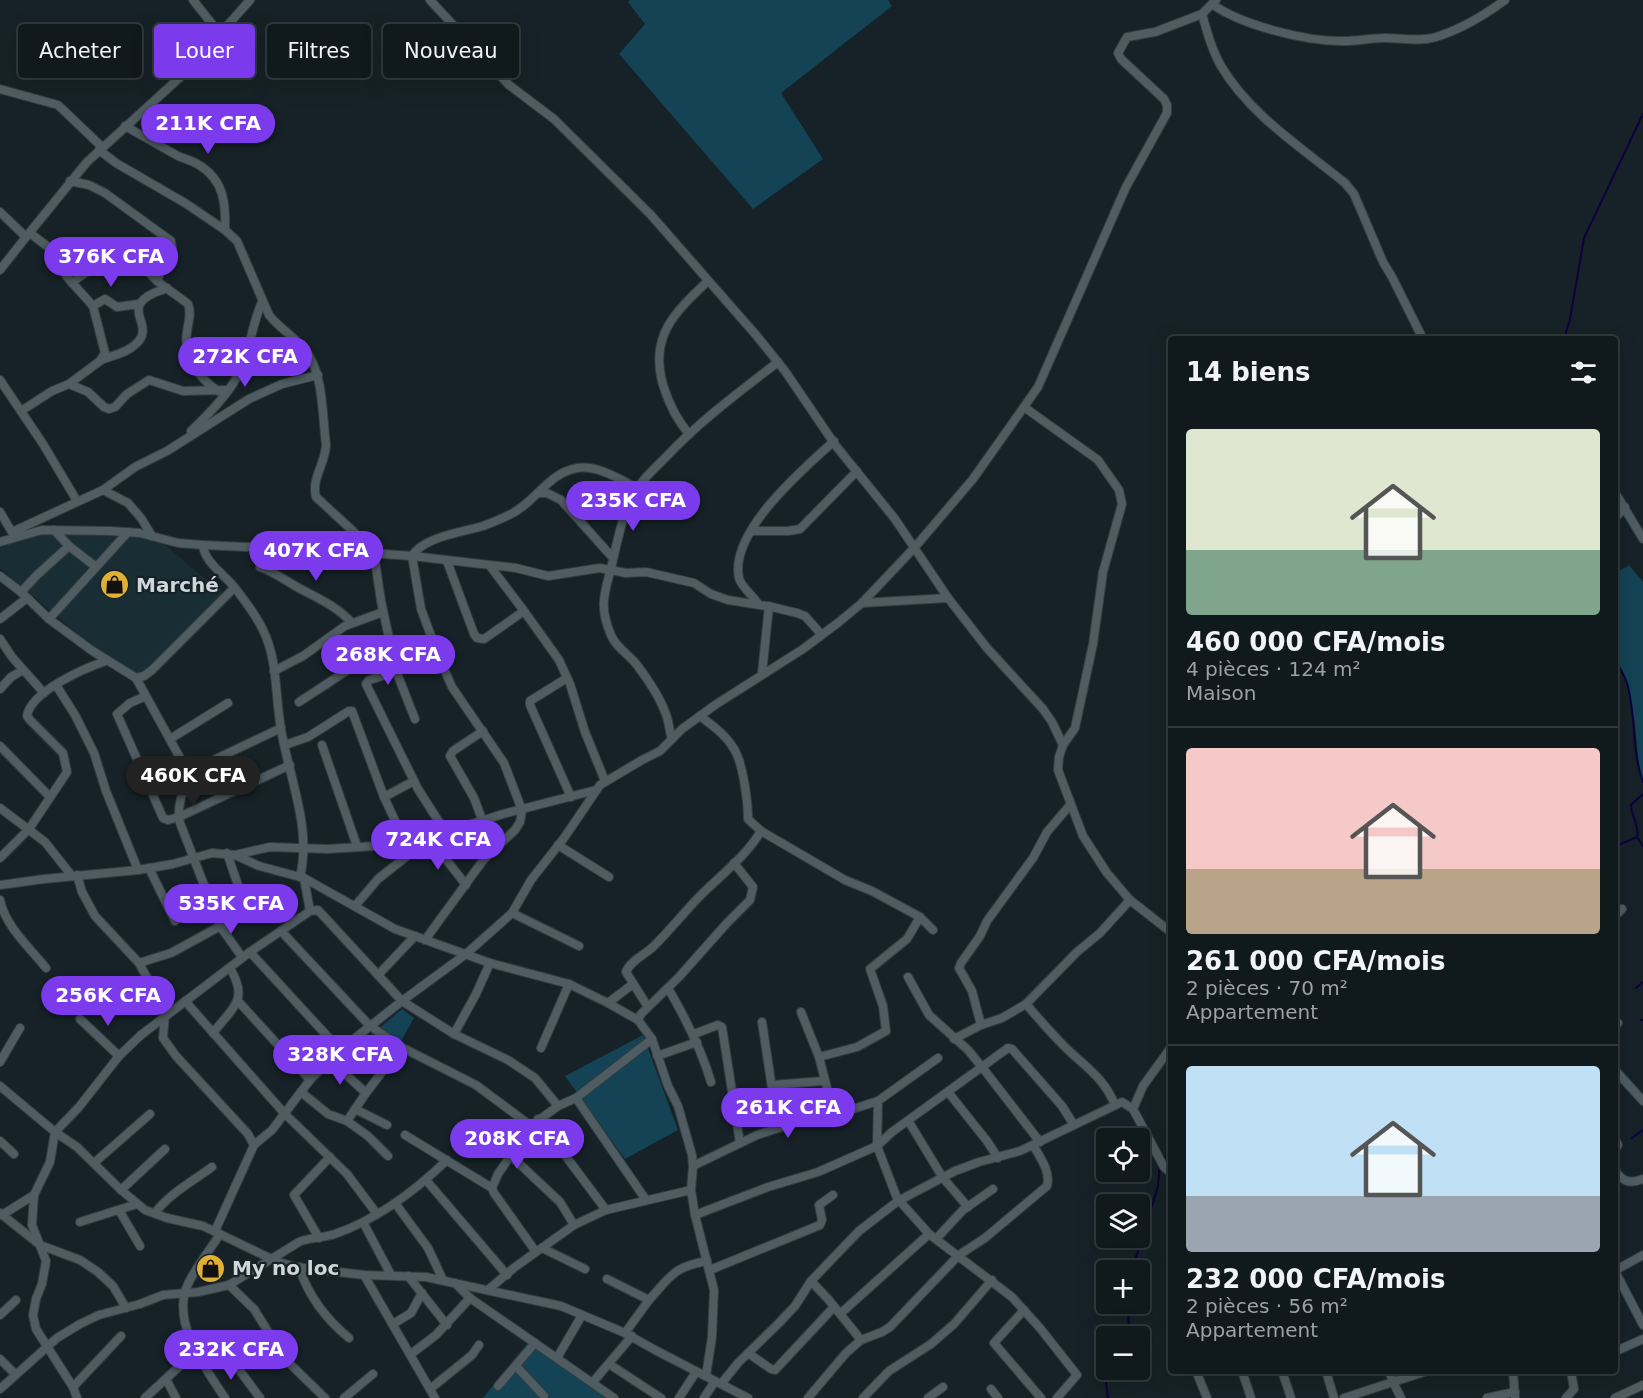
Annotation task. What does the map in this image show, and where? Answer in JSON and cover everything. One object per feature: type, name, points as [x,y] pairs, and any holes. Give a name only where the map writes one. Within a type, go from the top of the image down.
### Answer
[{"type":"street","points":[[193,0],[212,24]]},
{"type":"street","points":[[229,24],[250,0]]},
{"type":"street","points":[[430,0],[509,85],[554,119],[651,214],[778,362],[834,441],[915,547],[948,598],[987,648],[1043,709],[1063,745]]},
{"type":"street","points":[[225,1398],[202,1362],[187,1329],[185,1293],[218,1232],[254,1145],[272,1130],[310,1080],[340,1050],[466,954],[512,913],[531,880],[596,790],[605,781],[660,751],[700,716],[762,673],[802,649],[862,603],[915,547],[973,479],[1038,387],[1126,187],[1167,113],[1164,99],[1121,59],[1119,53],[1127,37],[1155,32],[1202,14],[1214,2],[1225,13],[1285,33],[1341,41],[1384,38],[1424,39],[1450,32],[1500,2]]},
{"type":"street","points":[[1202,14],[1209,38],[1222,66],[1245,97],[1283,134],[1345,183],[1353,194],[1383,262],[1422,336]]},
{"type":"street","points":[[0,270],[70,181],[101,148],[179,78]]},
{"type":"street","points":[[0,89],[58,105],[116,164],[166,191],[225,230],[237,241],[262,302],[276,325],[305,349],[318,375],[326,455],[315,481],[316,497],[374,554],[389,638],[385,643],[368,648],[360,661],[299,702]]},
{"type":"street","points":[[125,126],[171,152],[198,164],[214,178],[223,193],[226,208],[225,230]]},
{"type":"street","points":[[70,181],[89,185],[105,193],[171,241],[172,248],[157,280]]},
{"type":"street","points":[[0,213],[51,250],[72,283],[93,306],[105,349],[100,361]]},
{"type":"street","points":[[72,283],[96,267],[122,258],[136,261],[188,304],[190,310],[186,345],[192,364],[203,379],[218,391]]},
{"type":"street","points":[[689,434],[677,420],[664,388],[659,369],[658,349],[669,323],[708,281]]},
{"type":"street","points":[[21,411],[52,391],[69,384],[100,361],[125,352],[139,342],[143,332],[143,325],[137,311],[140,304],[154,292],[167,288]]},
{"type":"street","points":[[93,306],[105,299],[117,307],[140,304]]},
{"type":"street","points":[[179,443],[203,420],[237,377],[262,302]]},
{"type":"street","points":[[672,739],[666,713],[640,669],[615,644],[610,634],[603,601],[626,511],[637,488],[689,434],[713,412],[778,362]]},
{"type":"street","points":[[0,542],[77,501],[103,490],[135,467],[259,394],[282,384],[318,375]]},
{"type":"street","points":[[0,380],[77,501]]},
{"type":"street","points":[[69,384],[88,392],[109,409],[149,380],[183,391],[228,390]]},
{"type":"street","points":[[1024,407],[1098,460],[1119,490],[1122,504],[1103,572],[1093,644],[1075,728],[1063,745],[1058,770],[1083,836],[1107,873],[1130,900],[1168,930]]},
{"type":"street","points":[[758,604],[740,582],[739,577],[739,564],[751,531],[774,497],[834,441]]},
{"type":"street","points":[[412,556],[421,547],[444,536],[485,525],[510,515],[564,472],[590,468],[637,488]]},
{"type":"street","points":[[751,531],[800,529],[857,471]]},
{"type":"street","points":[[103,490],[132,507],[152,536]]},
{"type":"street","points":[[538,493],[547,493],[561,500],[613,558]]},
{"type":"street","points":[[1618,497],[1643,539]]},
{"type":"street","points":[[1618,515],[1625,507]]},
{"type":"street","points":[[0,512],[13,535]]},
{"type":"street","points":[[13,535],[42,530],[128,532],[178,543],[350,550],[516,568],[548,576],[600,568],[610,571],[646,572],[683,579],[720,598],[786,609],[805,616],[821,634]]},
{"type":"street","points":[[54,530],[69,546],[96,567]]},
{"type":"street","points":[[49,619],[128,532]]},
{"type":"street","points":[[203,545],[206,557],[234,588],[263,629],[271,651],[281,728],[290,765],[304,848],[302,878],[310,911]]},
{"type":"street","points":[[0,620],[24,595],[37,574],[69,546]]},
{"type":"street","points":[[412,556],[421,609],[440,660],[452,687],[504,763],[522,810],[520,822],[514,830],[484,859],[424,940]]},
{"type":"street","points":[[447,561],[477,638],[484,639],[524,611]]},
{"type":"street","points":[[490,566],[559,660],[605,781]]},
{"type":"street","points":[[260,567],[324,601],[344,614],[352,623]]},
{"type":"street","points":[[0,576],[49,619],[106,661],[136,678],[190,776]]},
{"type":"street","points":[[136,678],[152,670],[234,588]]},
{"type":"street","points":[[862,603],[948,598]]},
{"type":"street","points":[[762,673],[769,606]]},
{"type":"street","points":[[274,671],[303,656],[352,623],[383,612]]},
{"type":"street","points":[[0,639],[12,657],[44,693]]},
{"type":"street","points":[[385,643],[415,719]]},
{"type":"street","points":[[0,858],[29,829],[67,772],[63,753],[27,716],[28,711],[44,693],[56,685],[86,668],[106,661]]},
{"type":"street","points":[[0,689],[11,677],[23,670]]},
{"type":"street","points":[[396,672],[369,680],[366,684],[414,781],[446,833]]},
{"type":"street","points":[[567,678],[530,701],[530,705],[571,797]]},
{"type":"street","points":[[56,685],[94,753],[106,791],[138,870]]},
{"type":"street","points":[[146,696],[130,703],[117,714],[163,818],[168,820],[178,817],[290,765]]},
{"type":"street","points":[[170,739],[228,703]]},
{"type":"street","points":[[285,745],[303,740],[343,714],[352,711],[384,797],[406,844]]},
{"type":"street","points":[[700,716],[716,727],[736,752],[746,791],[748,819],[761,831],[845,880],[879,894],[920,917],[933,930]]},
{"type":"street","points":[[281,728],[199,767],[190,776],[178,817],[220,926],[340,1050]]},
{"type":"street","points":[[483,731],[453,751],[450,756],[474,798],[483,822]]},
{"type":"street","points":[[322,745],[357,846]]},
{"type":"street","points":[[0,746],[50,797]]},
{"type":"street","points":[[384,797],[414,781]]},
{"type":"street","points":[[0,885],[138,870],[212,853],[231,854],[270,847],[328,849],[427,841],[522,810],[596,790]]},
{"type":"street","points":[[981,1025],[972,991],[959,968],[961,963],[980,936],[987,921],[1033,858],[1047,832],[1070,805]]},
{"type":"street","points":[[0,808],[45,842],[75,876],[95,916],[139,963],[165,1014],[163,1038],[176,1056],[248,1134],[254,1145]]},
{"type":"street","points":[[649,1005],[626,972],[628,967],[650,950],[698,898],[734,864],[761,831]]},
{"type":"street","points":[[427,841],[466,885]]},
{"type":"street","points":[[355,906],[378,879],[427,841]]},
{"type":"street","points":[[558,845],[609,877]]},
{"type":"street","points":[[231,854],[259,866],[302,878],[395,929],[490,963],[569,984],[638,1020],[652,1039],[678,1106],[693,1166],[691,1190],[695,1215],[714,1290],[714,1318],[706,1376]]},
{"type":"street","points":[[139,963],[171,953],[237,917],[243,900],[231,854]]},
{"type":"street","points":[[638,1020],[649,1005],[668,988],[737,911],[750,900],[753,887],[734,864]]},
{"type":"street","points":[[149,868],[175,921]]},
{"type":"street","points":[[0,900],[14,928],[46,968]]},
{"type":"street","points":[[954,1039],[981,1025],[1002,1018],[1026,1004],[1077,952],[1100,933],[1130,900]]},
{"type":"street","points":[[76,1398],[73,1387],[36,1329],[33,1315],[45,1268],[45,1261],[32,1226],[34,1195],[50,1162],[55,1132],[79,1107],[119,1056],[165,1014],[310,911],[318,910],[402,1001],[454,1034],[508,1060],[535,1078],[558,1106]]},
{"type":"street","points":[[512,913],[579,946]]},
{"type":"street","points":[[819,1057],[857,1047],[886,1031],[883,1006],[870,969],[907,939],[920,917]]},
{"type":"street","points":[[281,931],[370,1026],[401,1047],[476,1085],[531,1126]]},
{"type":"street","points":[[378,975],[415,936]]},
{"type":"street","points":[[454,1034],[490,963]]},
{"type":"street","points":[[213,1033],[238,1001],[240,988],[230,968]]},
{"type":"street","points":[[808,1398],[846,1353],[861,1340],[882,1332],[898,1320],[959,1255],[985,1238],[1047,1186],[1049,1179],[1037,1143],[968,1050],[929,1015],[908,977]]},
{"type":"street","points":[[541,1048],[569,984]]},
{"type":"street","points":[[608,1003],[633,984]]},
{"type":"street","points":[[668,988],[696,1038],[711,1082]]},
{"type":"street","points":[[185,1001],[284,1113],[347,1174],[377,1214]]},
{"type":"street","points":[[238,1001],[310,1080]]},
{"type":"street","points":[[1026,1004],[1064,1046],[1099,1077],[1109,1090],[1115,1105]]},
{"type":"street","points":[[801,1012],[819,1057],[834,1115]]},
{"type":"street","points":[[80,1019],[119,1056]]},
{"type":"street","points":[[762,1022],[778,1128]]},
{"type":"street","points":[[657,1056],[696,1038],[714,1025],[722,1027],[740,1143]]},
{"type":"street","points":[[0,1062],[20,1028]]},
{"type":"street","points":[[492,1188],[511,1155],[538,1119],[576,1098],[652,1039]]},
{"type":"street","points":[[347,1122],[401,1047]]},
{"type":"street","points":[[695,1215],[818,1172],[877,1146],[892,1132],[1010,1048],[1062,1106],[1074,1125]]},
{"type":"street","points":[[1133,1109],[1143,1086],[1168,1052]]},
{"type":"street","points":[[693,1166],[740,1143],[778,1128],[834,1115],[878,1101],[938,1058]]},
{"type":"street","points":[[330,1060],[366,1093]]},
{"type":"street","points":[[1618,1073],[1643,1101]]},
{"type":"street","points":[[772,1085],[824,1081]]},
{"type":"street","points":[[0,1086],[55,1132],[77,1147],[137,1204],[155,1213],[194,1223],[218,1232],[272,1259],[299,1267],[364,1275],[443,1280],[561,1306],[628,1334],[748,1398]]},
{"type":"street","points":[[301,1092],[328,1114],[347,1122],[368,1136],[388,1156]]},
{"type":"street","points":[[948,1092],[998,1158]]},
{"type":"street","points":[[576,1098],[646,1200]]},
{"type":"street","points":[[878,1101],[877,1146],[897,1198],[933,1237],[1012,1297],[1077,1376],[1057,1398]]},
{"type":"street","points":[[704,1398],[787,1315],[811,1281],[868,1223],[906,1196],[979,1162],[998,1158],[1037,1143],[1122,1102],[1133,1109],[1168,1170]]},
{"type":"street","points":[[356,1109],[387,1125]]},
{"type":"street","points":[[94,1163],[150,1114]]},
{"type":"street","points":[[538,1119],[606,1210]]},
{"type":"street","points":[[909,1122],[944,1178],[968,1207]]},
{"type":"street","points":[[405,1135],[492,1188],[539,1250],[585,1269]]},
{"type":"street","points":[[0,1142],[15,1154]]},
{"type":"street","points":[[121,1190],[165,1149]]},
{"type":"street","points":[[511,1155],[560,1202],[574,1225]]},
{"type":"street","points":[[319,1238],[294,1195],[330,1157]]},
{"type":"street","points":[[0,1389],[68,1330],[99,1315],[163,1295],[229,1285],[305,1240],[334,1235],[377,1214],[426,1180],[447,1160]]},
{"type":"street","points":[[155,1213],[178,1191],[212,1167]]},
{"type":"street","points":[[1618,1174],[1630,1183],[1643,1179]]},
{"type":"street","points":[[426,1180],[507,1275]]},
{"type":"street","points":[[840,1314],[968,1207],[993,1189]]},
{"type":"street","points":[[489,1289],[574,1225],[606,1210],[691,1190]]},
{"type":"street","points":[[34,1195],[1,1214],[39,1245],[90,1266],[113,1286],[126,1308]]},
{"type":"street","points":[[710,1270],[820,1225],[822,1220],[819,1205],[833,1195]]},
{"type":"street","points":[[396,1203],[428,1248],[443,1280]]},
{"type":"street","points":[[80,1222],[137,1204]]},
{"type":"street","points":[[119,1210],[140,1246]]},
{"type":"street","points":[[363,1222],[391,1275]]},
{"type":"street","points":[[1618,1271],[1643,1255]]},
{"type":"street","points":[[593,1382],[609,1364],[648,1300],[676,1270],[687,1264],[707,1261]]},
{"type":"street","points":[[299,1267],[307,1288],[318,1304],[337,1328],[349,1338]]},
{"type":"street","points":[[364,1275],[435,1398]]},
{"type":"street","points":[[408,1276],[447,1325]]},
{"type":"street","points":[[1618,1276],[1643,1325]]},
{"type":"street","points":[[607,1279],[648,1300]]},
{"type":"street","points":[[863,1398],[889,1371],[931,1344],[954,1324],[992,1280]]},
{"type":"street","points":[[811,1281],[861,1340]]},
{"type":"street","points":[[453,1282],[470,1298],[614,1398]]},
{"type":"street","points":[[229,1285],[254,1309],[285,1359],[325,1398]]},
{"type":"street","points":[[393,1324],[411,1313],[422,1293]]},
{"type":"street","points":[[411,1354],[447,1325],[470,1298]]},
{"type":"street","points":[[0,1315],[16,1300]]},
{"type":"street","points":[[748,1353],[771,1370],[775,1370],[834,1307]]},
{"type":"street","points":[[1024,1310],[994,1343],[1041,1398]]},
{"type":"street","points":[[557,1358],[582,1315]]},
{"type":"street","points":[[73,1387],[121,1336]]},
{"type":"street","points":[[1618,1350],[1643,1339]]},
{"type":"street","points":[[498,1386],[535,1343]]},
{"type":"street","points":[[430,1389],[472,1355],[479,1345]]},
{"type":"street","points":[[145,1398],[196,1351]]},
{"type":"street","points":[[202,1362],[217,1352],[226,1352],[260,1398]]},
{"type":"street","points":[[0,1359],[15,1374]]},
{"type":"street","points":[[609,1364],[662,1398]]},
{"type":"street","points":[[516,1366],[544,1396]]},
{"type":"street","points":[[680,1398],[696,1372]]},
{"type":"street","points":[[344,1398],[373,1374]]},
{"type":"street","points":[[1197,1374],[1207,1398]]},
{"type":"street","points":[[1243,1374],[1251,1398]]},
{"type":"street","points":[[1283,1374],[1291,1398]]},
{"type":"street","points":[[1327,1374],[1334,1398]]},
{"type":"street","points":[[1390,1374],[1401,1398]]},
{"type":"street","points":[[1344,1398],[1393,1382],[1409,1374]]},
{"type":"street","points":[[1487,1398],[1515,1395],[1513,1374]]},
{"type":"street","points":[[1566,1398],[1574,1389],[1572,1374]]},
{"type":"street","points":[[166,1379],[176,1398]]},
{"type":"street","points":[[1615,1398],[1643,1385]]},
{"type":"street","points":[[928,1398],[943,1387]]},
{"type":"street","points":[[992,1389],[998,1398]]},
{"type":"shaded area","points":[[630,0],[888,0],[892,6],[781,93],[823,159],[753,209],[619,54],[645,24],[628,2]]},
{"type":"shaded area","points":[[42,530],[155,536],[223,592],[136,684],[0,568],[0,548],[9,542]]},
{"type":"shaded area","points":[[1629,565],[1643,582],[1643,782],[1639,770],[1635,724],[1628,686],[1618,665],[1618,572]]},
{"type":"shaded area","points":[[402,1009],[414,1018],[384,1072],[353,1050]]},
{"type":"shaded area","points":[[643,1035],[678,1130],[625,1159],[565,1076]]},
{"type":"shaded area","points":[[529,1341],[614,1398],[483,1398]]},
{"type":"waterway","points":[[1565,336],[1584,238],[1643,114]]},
{"type":"waterway","points":[[1618,665],[1628,687],[1637,759],[1643,782]]},
{"type":"waterway","points":[[1618,845],[1637,837],[1631,805],[1643,794]]},
{"type":"waterway","points":[[1637,837],[1643,846]]},
{"type":"waterway","points":[[1636,988],[1643,982]]},
{"type":"waterway","points":[[1632,1138],[1643,1130]]},
{"type":"waterway","points":[[1163,1159],[1168,1155]]},
{"type":"waterway","points":[[1135,1260],[1158,1186],[1160,1164]]},
{"type":"waterway","points":[[1128,1314],[1129,1326]]},
{"type":"waterway","points":[[1107,1380],[1108,1398]]},
{"type":"place","name":"Marché","points":[[115,585]]},
{"type":"place","name":"My no loc","points":[[211,1268]]}]
